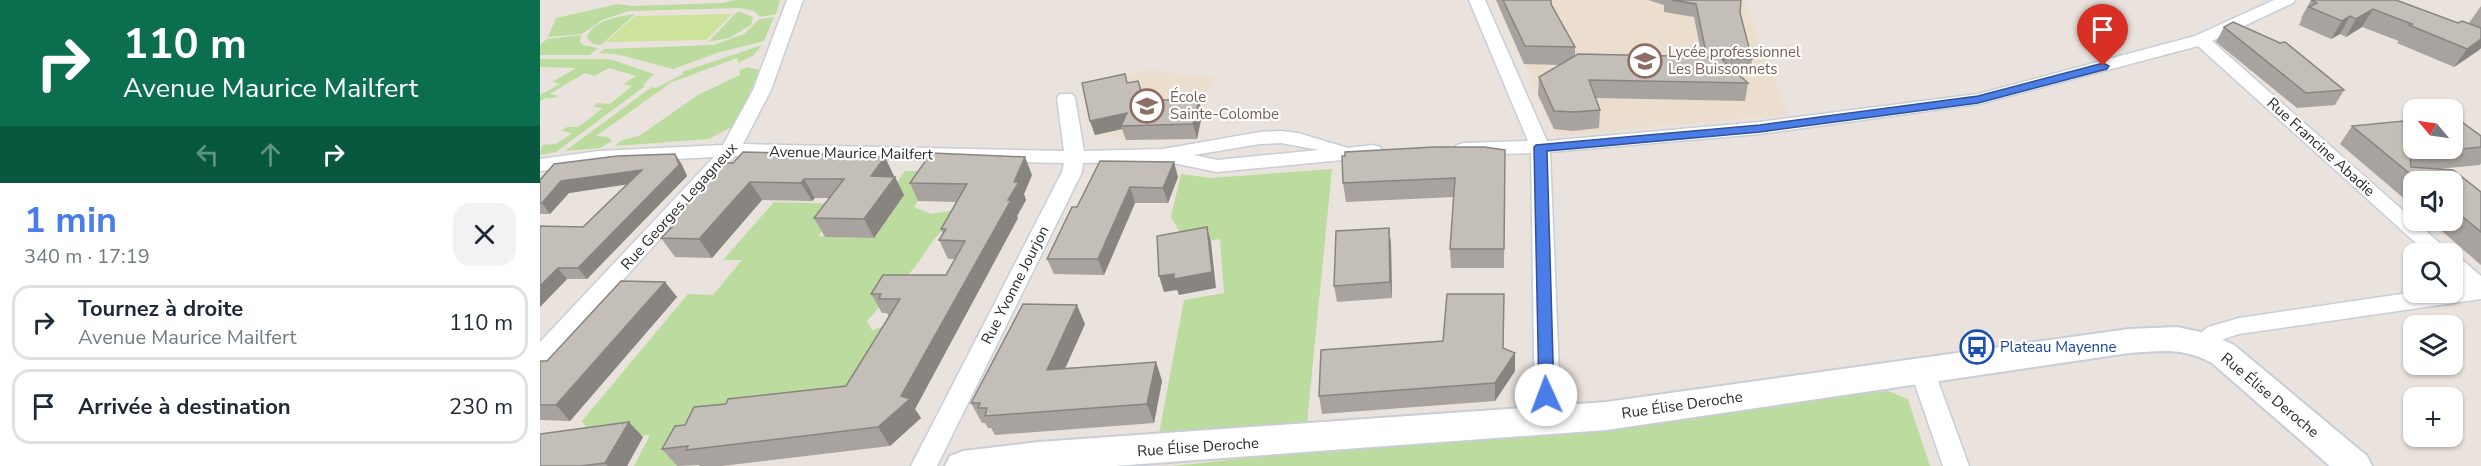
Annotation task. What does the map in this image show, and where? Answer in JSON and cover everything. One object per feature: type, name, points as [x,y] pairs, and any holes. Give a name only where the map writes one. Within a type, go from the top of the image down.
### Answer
[{"type":"main road","name":"Rue Élise Deroche","points":[[963,466],[1039,458],[1189,457],[1606,416],[2129,341],[2185,338],[2204,343],[2223,354],[2354,466]]},
{"type":"street","name":"Rue Georges Legagneux","points":[[540,357],[731,151],[744,129],[782,39],[795,0]]},
{"type":"street","points":[[1477,0],[1540,147],[1548,421]]},
{"type":"street","points":[[1444,150],[1540,147],[1760,128],[1978,99],[2201,40],[2287,0]]},
{"type":"street","name":"Rue Francine Abadie","points":[[2201,40],[2430,243]]},
{"type":"street","name":"Rue Yvonne Jourjon","points":[[924,466],[1072,172],[1075,137],[1066,98]]},
{"type":"street","name":"Avenue Maurice Mailfert","points":[[540,165],[599,157],[731,151],[1075,157],[1163,155],[1217,166],[1334,156],[1349,152],[1391,151]]},
{"type":"street","points":[[2463,273],[2481,289]]},
{"type":"street","points":[[2204,343],[2216,333],[2239,327],[2481,289]]},
{"type":"street","points":[[1922,370],[1956,466]]},
{"type":"shaded area","name":"Lycée professionnel Les Buissonnets","points":[[1496,0],[1744,0],[1788,115],[1556,136]]},
{"type":"shaded area","name":"École Sainte-Colombe","points":[[1150,70],[1215,78],[1210,85],[1197,139],[1126,140],[1095,135],[1084,84]]},
{"type":"green space","points":[[736,0],[780,0],[776,14],[760,17],[754,11],[740,8],[629,11],[602,20],[582,34],[548,37],[556,18],[618,4],[631,6],[721,3]]},
{"type":"green space","points":[[738,11],[753,17],[751,25],[729,38],[708,42]]},
{"type":"green space","points":[[635,14],[601,45],[593,44],[587,38],[594,27],[600,23]]},
{"type":"green space","points":[[732,14],[706,40],[606,42],[635,16]]},
{"type":"green space","points":[[774,17],[764,41],[717,53],[673,69],[616,54],[599,53],[604,49],[714,45],[744,34],[760,19]]},
{"type":"green space","points":[[581,35],[580,42],[583,45],[598,48],[590,55],[540,55],[540,45],[547,39]]},
{"type":"green space","points":[[762,45],[754,55],[738,63],[737,58],[672,82],[596,136],[608,137],[612,141],[600,148],[565,151],[652,87],[656,88],[683,74],[682,72]]},
{"type":"green space","points":[[540,59],[610,59],[654,74],[643,85],[645,86],[556,152],[540,155],[542,145],[556,144],[572,133],[561,131],[567,127],[578,127],[603,108],[593,107],[598,103],[610,104],[632,86],[623,84],[636,76],[609,68],[594,76],[585,73],[550,94],[558,96],[540,101],[540,95],[560,84],[552,82],[576,68],[540,67]]},
{"type":"green space","points":[[748,67],[759,70],[736,127],[729,128],[709,139],[615,146],[622,140],[639,136],[698,95],[740,75],[740,70]]},
{"type":"green space","points":[[1332,169],[1307,423],[1159,434],[1184,300],[1224,293],[1220,239],[1187,245],[1171,217],[1181,174],[1211,178]]},
{"type":"green space","points":[[905,171],[938,171],[914,207],[931,214],[965,208],[935,238],[915,267],[867,321],[872,330],[906,320],[861,394],[685,442],[675,466],[634,466],[650,435],[594,439],[582,421],[688,294],[713,295],[742,260],[723,260],[774,202],[846,204],[818,236],[857,238]]},
{"type":"green space","points":[[1888,391],[1908,399],[1930,466],[1172,466]]},
{"type":"building","points":[[1503,0],[1551,0],[1551,4],[1575,47],[1525,46]]},
{"type":"building","points":[[1672,0],[1741,0],[1740,13],[1752,59],[1707,57],[1696,4]]},
{"type":"building","points":[[2311,0],[2396,0],[2458,23],[2462,21],[2481,28],[2481,39],[2467,49],[2373,9],[2356,19],[2350,16],[2342,21],[2309,7],[2317,3]]},
{"type":"building","points":[[2233,22],[2280,43],[2285,42],[2344,90],[2306,93],[2224,27]]},
{"type":"building","points":[[1578,54],[1719,57],[1748,83],[1589,80],[1600,110],[1554,111],[1539,77]]},
{"type":"building","points":[[1125,74],[1127,83],[1138,81],[1144,100],[1199,100],[1193,124],[1121,126],[1127,113],[1090,121],[1082,83]]},
{"type":"building","points":[[2403,121],[2403,159],[2410,159],[2411,167],[2454,171],[2407,171],[2352,126]]},
{"type":"building","points":[[2463,123],[2481,136],[2481,147],[2463,149]]},
{"type":"building","points":[[1484,147],[1505,150],[1504,249],[1450,249],[1455,178],[1343,183],[1342,156],[1345,156],[1345,152]]},
{"type":"building","points":[[743,152],[885,157],[871,176],[895,177],[864,219],[814,218],[844,179],[804,179],[801,183],[750,182],[699,239],[661,238],[673,226],[666,226],[725,163],[733,163]]},
{"type":"building","points":[[931,153],[1025,157],[1014,182],[1019,182],[1008,200],[1011,200],[901,396],[910,399],[878,427],[686,450],[688,446],[662,449],[675,426],[685,425],[694,407],[726,404],[728,399],[846,386],[900,299],[879,299],[881,294],[871,294],[883,275],[946,275],[965,241],[939,240],[946,229],[941,229],[967,184],[910,183]]},
{"type":"building","points":[[675,154],[679,165],[578,268],[558,268],[540,286],[540,226],[583,227],[642,170],[561,181],[540,203],[540,180],[554,164],[617,156]]},
{"type":"building","points":[[1100,161],[1174,162],[1163,188],[1130,187],[1098,259],[1047,259],[1072,207],[1077,207]]},
{"type":"building","points":[[2463,178],[2481,192],[2481,232],[2463,217]]},
{"type":"building","points":[[1207,227],[1212,272],[1174,279],[1174,274],[1159,276],[1157,236]]},
{"type":"building","points":[[1389,228],[1390,282],[1334,286],[1336,231]]},
{"type":"building","points":[[621,281],[665,282],[556,405],[540,405],[540,361],[547,361]]},
{"type":"building","points":[[1447,294],[1504,294],[1503,348],[1515,353],[1495,383],[1319,396],[1321,350],[1443,341]]},
{"type":"building","points":[[1023,304],[1077,305],[1047,370],[1156,362],[1147,404],[985,416],[987,408],[978,408],[980,403],[971,403]]},
{"type":"building","points":[[629,422],[605,463],[581,466],[540,466],[540,434]]},
{"type":"place","name":"Lycée professionnel Les Buissonnets","points":[[1645,61]]},
{"type":"place","name":"École Sainte-Colombe","points":[[1147,106]]},
{"type":"place","name":"Plateau Mayenne","points":[[1977,347]]},
{"type":"route","points":[[1546,395],[1540,147],[1760,128],[1863,116],[1978,99],[2103,66]]}]
